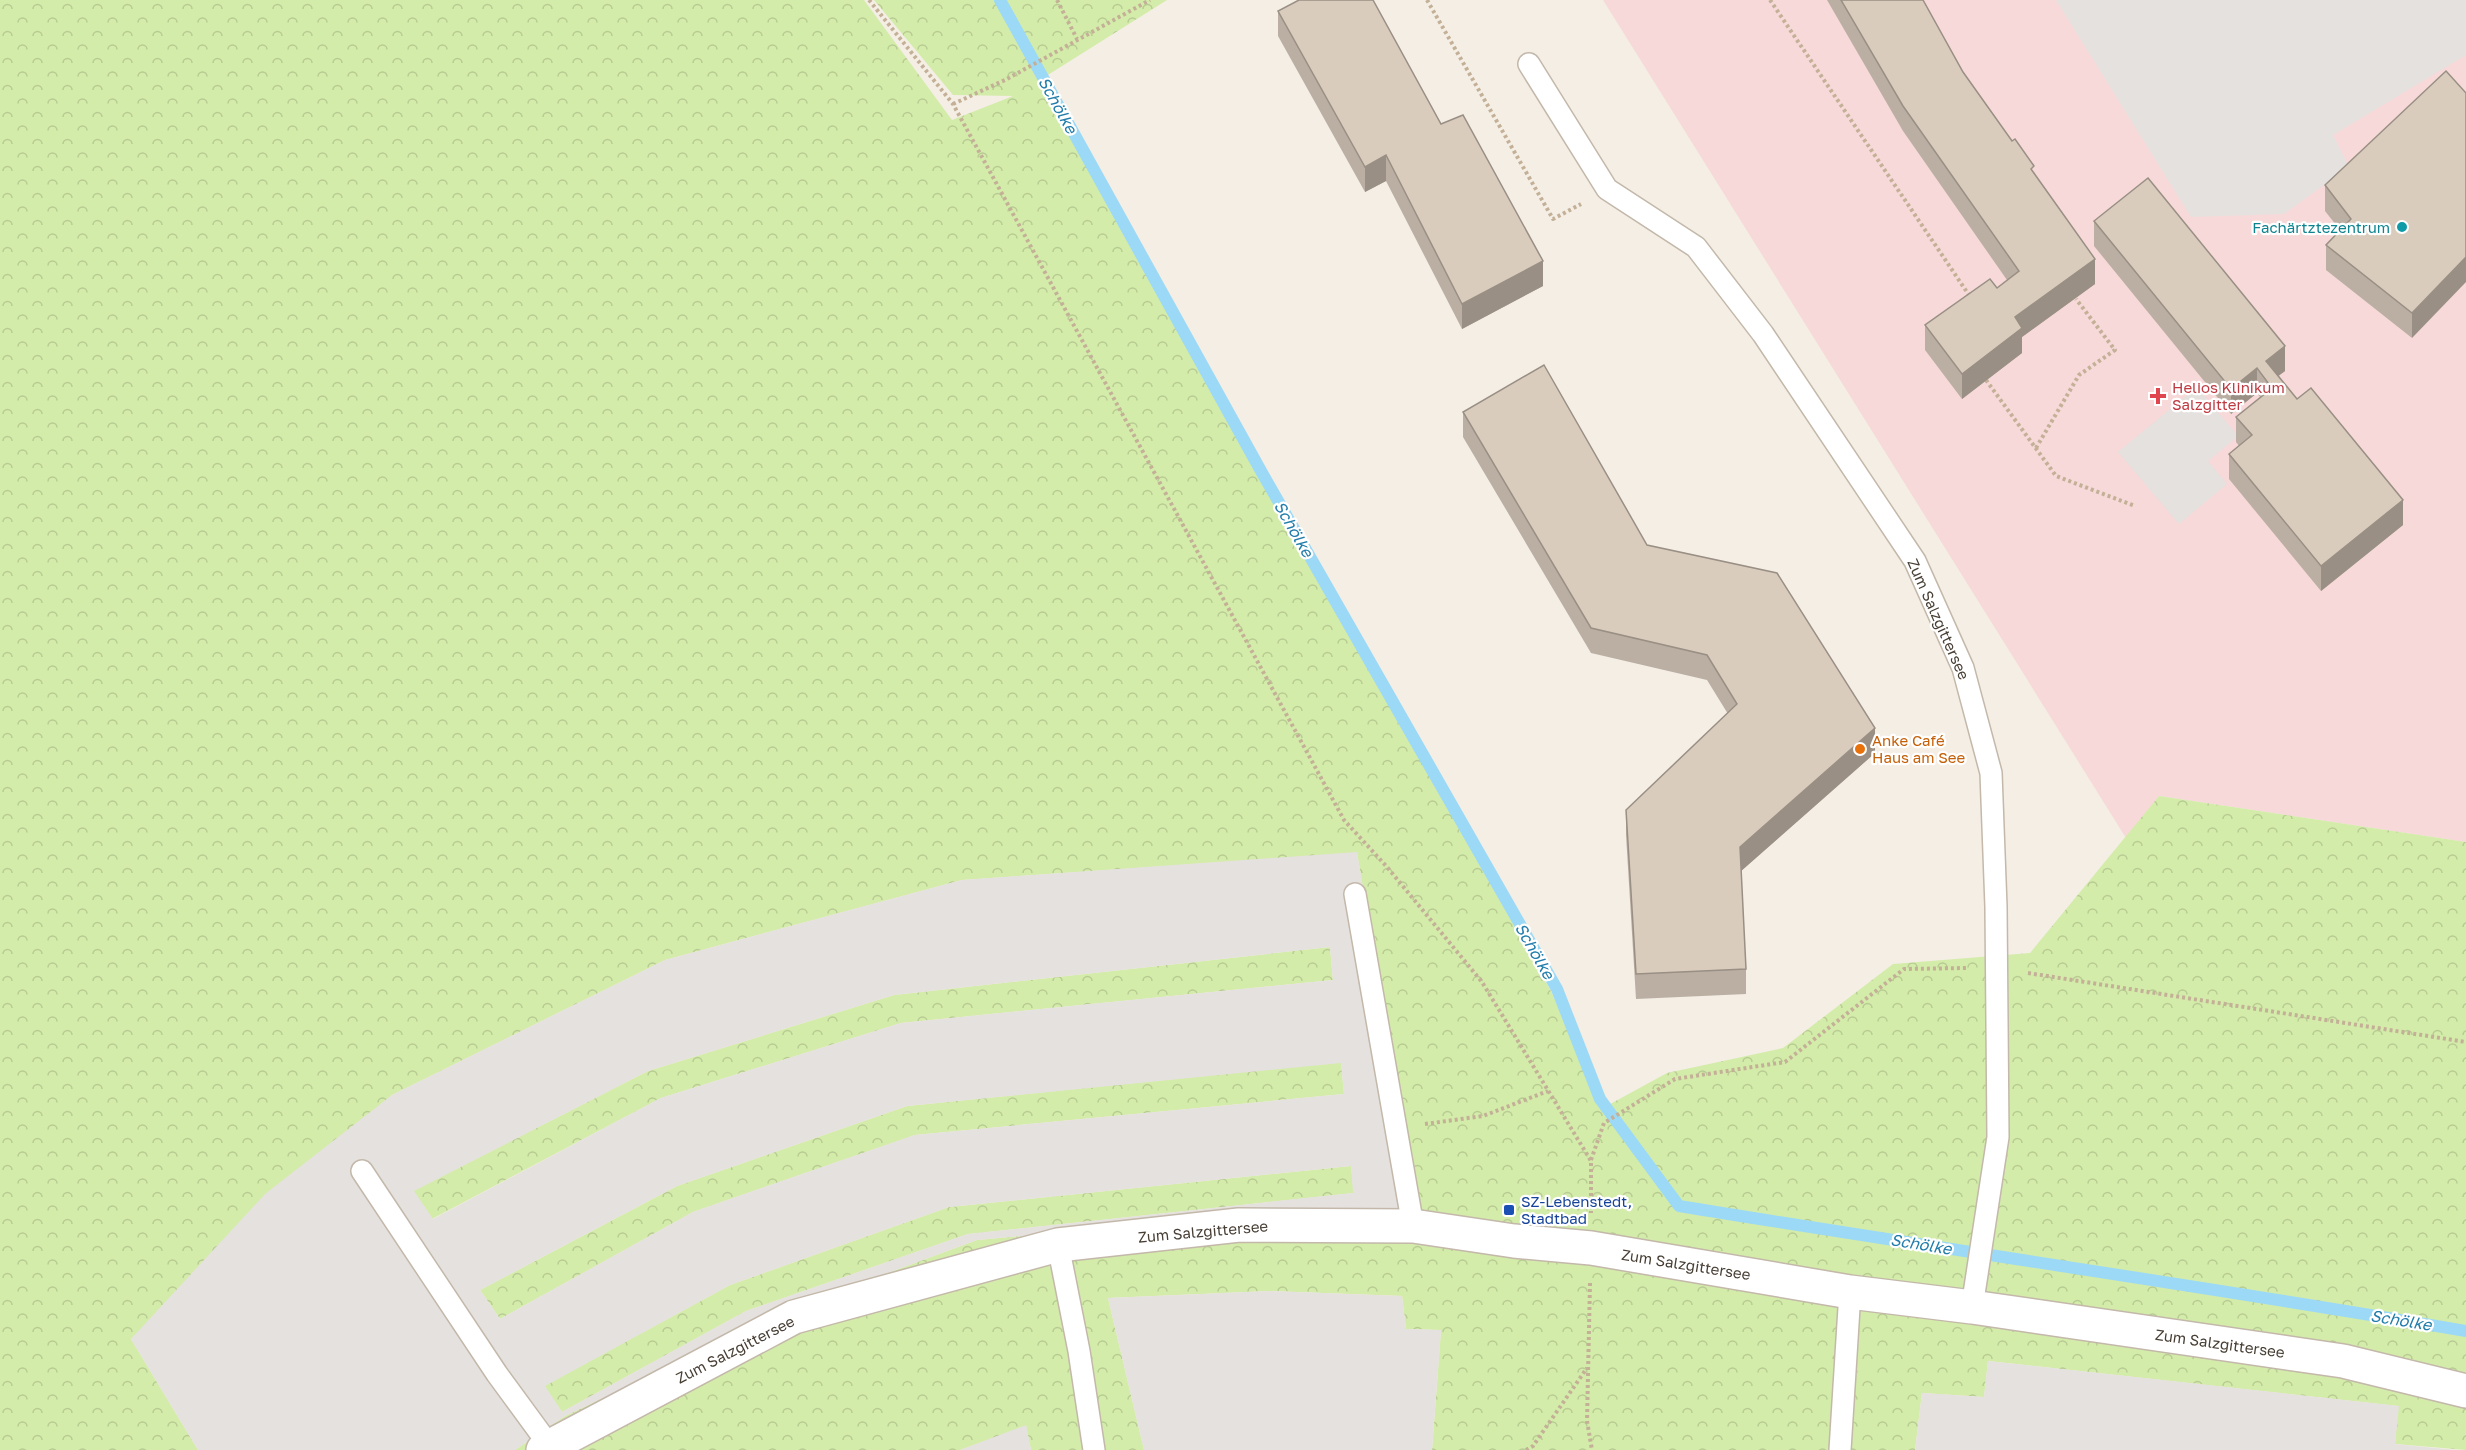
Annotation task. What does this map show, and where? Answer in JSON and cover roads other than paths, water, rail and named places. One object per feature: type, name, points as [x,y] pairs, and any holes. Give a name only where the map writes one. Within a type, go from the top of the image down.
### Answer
[{"type":"street","name":"Zum Salzgittersee","points":[[546,1448],[794,1317],[1058,1245],[1239,1226],[1413,1226],[1514,1241],[1591,1248],[1850,1292],[1972,1307],[2343,1361],[2466,1391]]},
{"type":"lane","name":"Zum Salzgittersee","points":[[1529,64],[1607,189],[1696,247],[1762,334],[1915,561],[1963,668],[1991,773],[1998,1137],[1972,1307]]},
{"type":"lane","points":[[1355,894],[1413,1226]]},
{"type":"lane","points":[[362,1171],[546,1448]]},
{"type":"lane","points":[[1058,1245],[1079,1351],[1094,1450]]},
{"type":"lane","points":[[1840,1450],[1850,1292]]},
{"type":"waterway","name":"Schölke","points":[[1000,0],[1261,471],[1557,989],[1600,1099],[1679,1206],[2466,1331]]},
{"type":"place","name":"Fachärtztezentrum","points":[[2402,227]]},
{"type":"place","name":"Helios Klinikum Salzgitter","points":[[2158,396]]},
{"type":"place","name":"Anke Café Haus am See","points":[[1860,749]]},
{"type":"place","name":"SZ-Lebenstedt, Stadtbad","points":[[1509,1210]]}]
